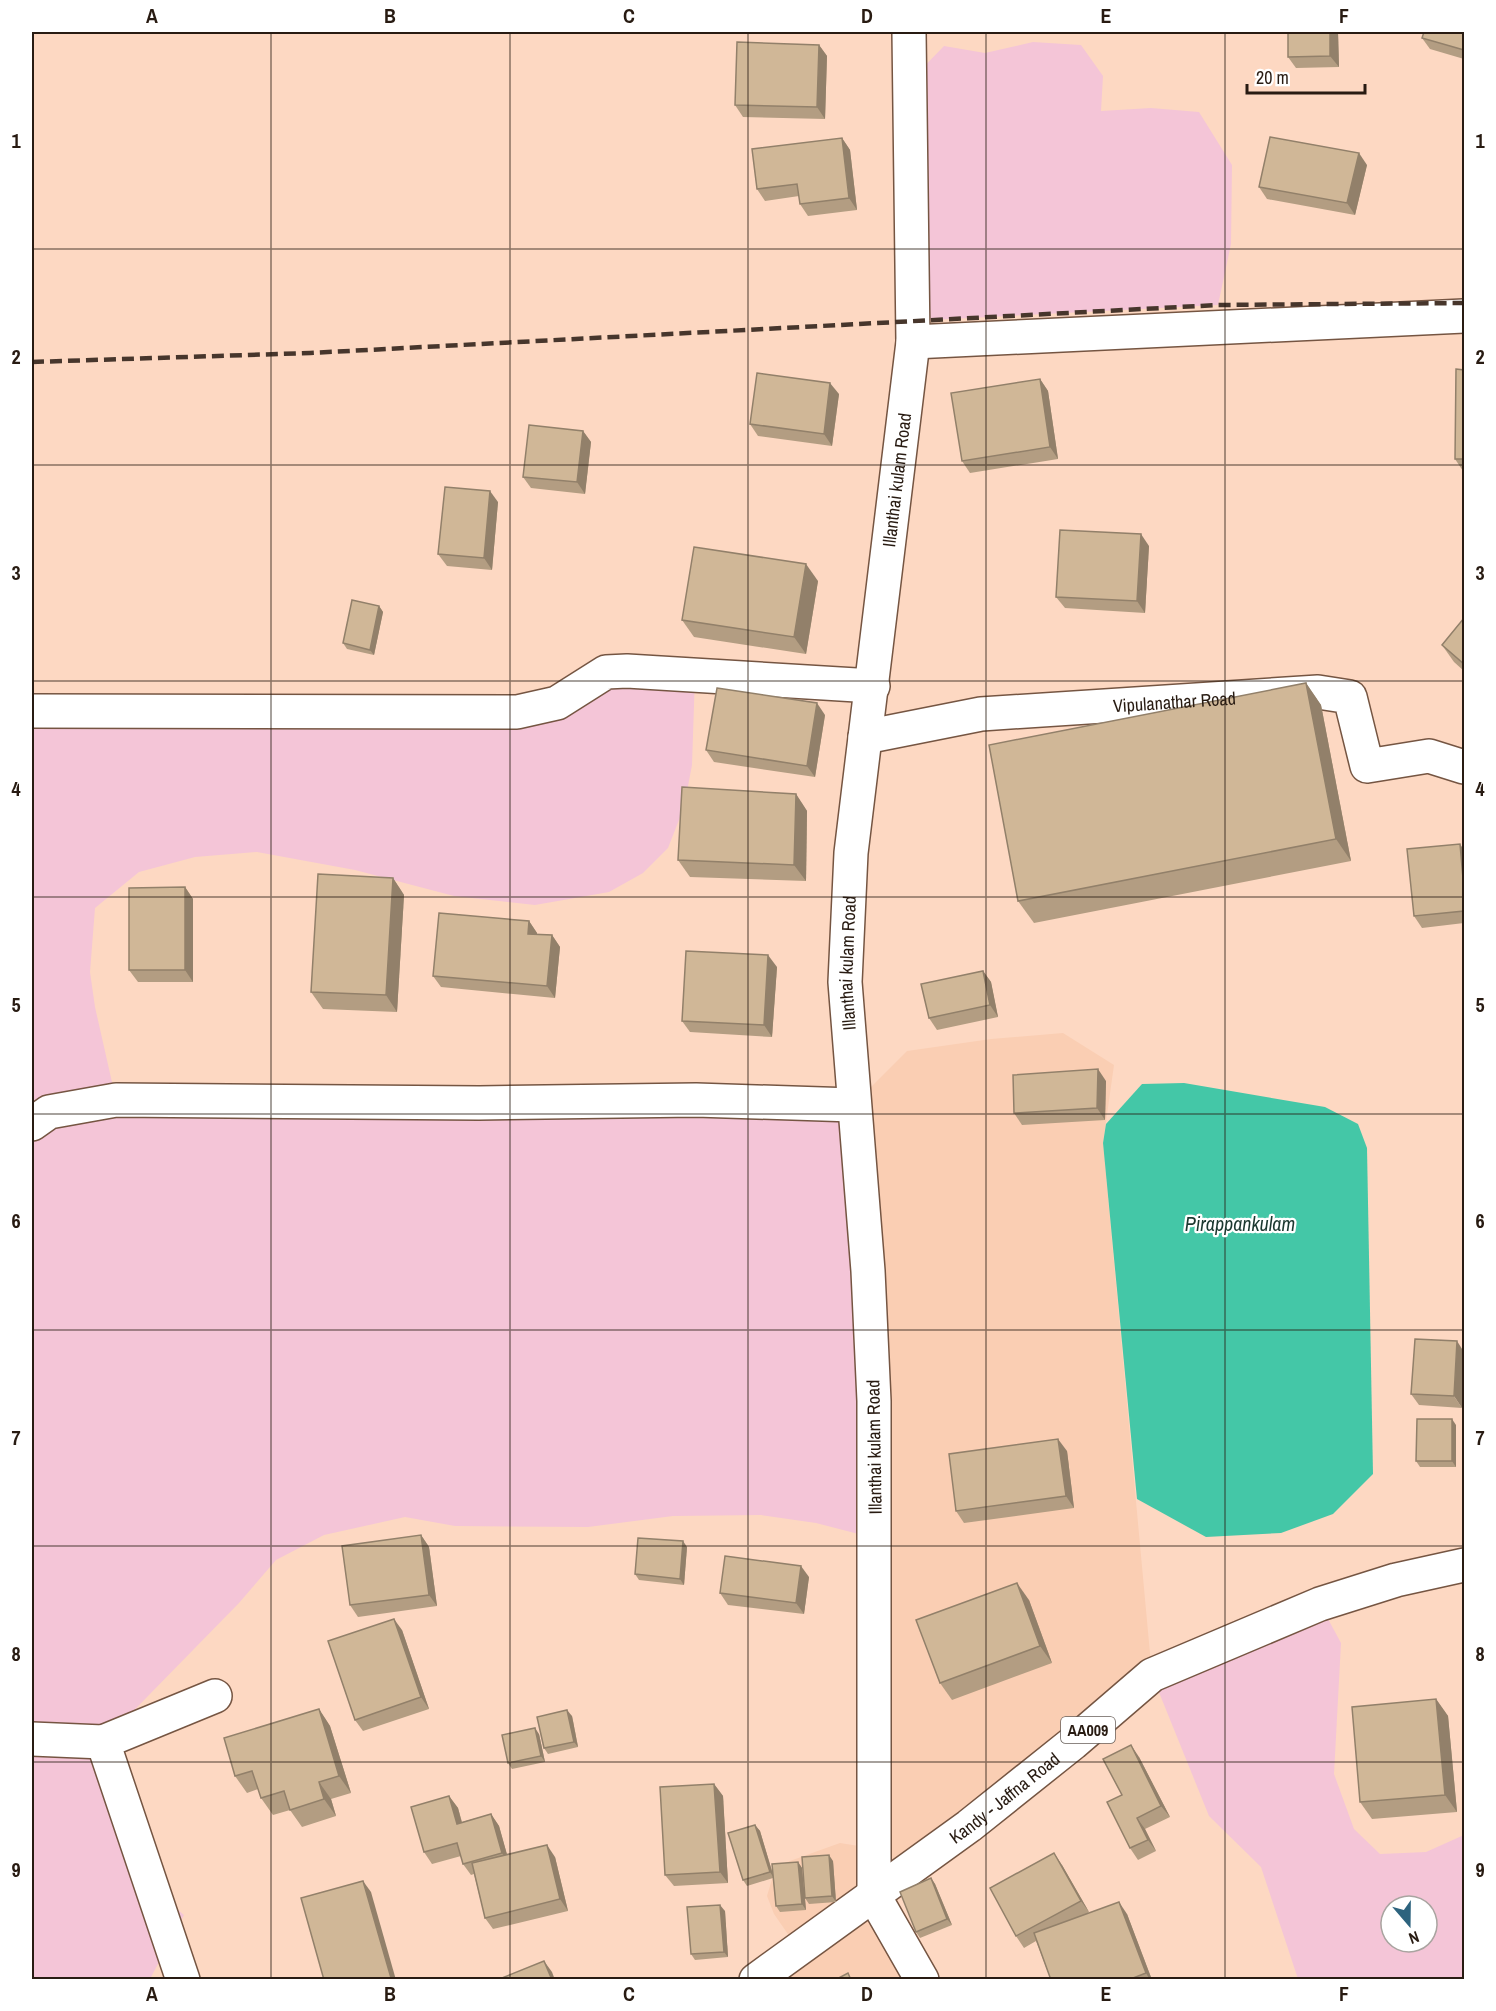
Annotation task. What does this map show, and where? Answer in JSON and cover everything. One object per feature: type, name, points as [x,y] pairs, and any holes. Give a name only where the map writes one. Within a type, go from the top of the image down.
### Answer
[{"type":"main road","name":"Illanthai kulam Road","points":[[874,1896],[874,1401],[868,1271],[853,1106],[845,982],[851,853],[913,342],[909,32]]},
{"type":"main road","points":[[913,342],[1464,316]]},
{"type":"main road","points":[[32,711],[517,712],[557,703],[606,672],[627,671],[873,686]]},
{"type":"main road","name":"Vipulanathar Road","points":[[865,737],[981,714],[1318,692],[1350,697],[1367,766],[1429,756],[1464,767]]},
{"type":"main road","points":[[32,1124],[49,1112],[116,1100],[467,1103],[696,1100],[853,1106]]},
{"type":"main road","name":"Kandy - Jaffna Road","points":[[756,1980],[969,1826],[1073,1743],[1152,1675],[1320,1604],[1396,1580],[1464,1565]]},
{"type":"main road","points":[[32,1739],[103,1742],[216,1696]]},
{"type":"main road","points":[[103,1742],[183,1980]]},
{"type":"main road","points":[[874,1896],[922,1980]]},
{"type":"shaded area","points":[[1033,42],[1081,45],[1103,76],[1101,111],[1151,108],[1199,112],[1232,165],[1231,244],[1218,305],[912,321],[910,81],[944,46],[985,53]]},
{"type":"shaded area","points":[[695,675],[692,765],[684,807],[668,848],[643,873],[609,892],[535,905],[454,896],[355,870],[257,852],[195,857],[139,872],[95,908],[90,972],[95,1007],[116,1100],[853,1105],[874,1538],[816,1523],[761,1515],[673,1516],[588,1527],[455,1526],[405,1517],[324,1535],[276,1560],[239,1603],[103,1742],[153,1889],[184,1915],[150,1979],[32,1980],[32,711],[439,714],[587,685]]},
{"type":"shaded area","points":[[1063,1033],[1114,1065],[1103,1143],[1152,1675],[874,1896],[922,1979],[756,1980],[799,1950],[774,1914],[767,1896],[776,1866],[840,1843],[865,1847],[853,1105],[907,1051],[991,1039]]},
{"type":"shaded area","points":[[1320,1604],[1341,1643],[1334,1774],[1354,1829],[1380,1854],[1426,1852],[1464,1835],[1464,1979],[1298,1979],[1261,1867],[1209,1816],[1152,1675]]},
{"type":"water","name":"Pirappankulam","points":[[1184,1083],[1325,1107],[1358,1124],[1367,1148],[1373,1474],[1333,1514],[1281,1533],[1206,1537],[1137,1499],[1103,1143],[1106,1124],[1142,1084]]},
{"type":"building","points":[[1288,32],[1330,32],[1330,56],[1288,57]]},
{"type":"building","points":[[1424,32],[1464,32],[1464,50],[1422,38]]},
{"type":"building","points":[[737,42],[819,45],[817,107],[735,105]]},
{"type":"building","points":[[1270,137],[1359,153],[1347,203],[1259,187]]},
{"type":"building","points":[[842,138],[849,198],[800,204],[797,184],[757,189],[752,149]]},
{"type":"building","points":[[1456,369],[1464,370],[1464,459],[1455,459]]},
{"type":"building","points":[[757,373],[830,383],[824,434],[750,424]]},
{"type":"building","points":[[1040,379],[1050,447],[962,461],[951,393]]},
{"type":"building","points":[[529,425],[583,431],[577,482],[523,477]]},
{"type":"building","points":[[445,487],[490,491],[484,558],[438,554]]},
{"type":"building","points":[[1060,530],[1141,534],[1137,601],[1056,597]]},
{"type":"building","points":[[694,547],[806,564],[794,637],[682,620]]},
{"type":"building","points":[[352,600],[379,606],[370,650],[343,643]]},
{"type":"building","points":[[1464,618],[1464,664],[1442,645]]},
{"type":"building","points":[[1306,683],[1336,839],[1018,901],[989,745]]},
{"type":"building","points":[[717,688],[817,703],[807,766],[706,750]]},
{"type":"building","points":[[682,787],[796,794],[794,865],[678,860]]},
{"type":"building","points":[[1460,844],[1464,911],[1414,916],[1407,849]]},
{"type":"building","points":[[318,874],[393,878],[386,995],[311,992]]},
{"type":"building","points":[[185,887],[185,970],[129,970],[129,888]]},
{"type":"building","points":[[439,913],[529,921],[528,934],[552,935],[547,986],[433,976]]},
{"type":"building","points":[[686,951],[768,955],[764,1025],[682,1021]]},
{"type":"building","points":[[983,971],[990,1005],[929,1018],[921,984]]},
{"type":"building","points":[[1098,1069],[1097,1108],[1014,1113],[1013,1075]]},
{"type":"building","points":[[1415,1339],[1457,1341],[1454,1396],[1411,1394]]},
{"type":"building","points":[[1417,1419],[1452,1419],[1452,1461],[1416,1461]]},
{"type":"building","points":[[1058,1439],[1066,1496],[956,1511],[949,1454]]},
{"type":"building","points":[[421,1535],[429,1595],[350,1605],[342,1546]]},
{"type":"building","points":[[638,1538],[683,1541],[680,1579],[635,1574]]},
{"type":"building","points":[[725,1556],[801,1566],[796,1603],[720,1593]]},
{"type":"building","points":[[1017,1583],[1040,1646],[940,1683],[916,1620]]},
{"type":"building","points":[[394,1619],[421,1697],[355,1720],[328,1641]]},
{"type":"building","points":[[1436,1699],[1445,1795],[1360,1802],[1352,1707]]},
{"type":"building","points":[[319,1709],[339,1776],[319,1782],[324,1799],[290,1810],[284,1791],[261,1798],[252,1771],[235,1776],[224,1738]]},
{"type":"building","points":[[567,1710],[574,1742],[544,1748],[537,1717]]},
{"type":"building","points":[[535,1728],[541,1756],[508,1763],[502,1735]]},
{"type":"building","points":[[1131,1745],[1161,1806],[1137,1818],[1148,1840],[1130,1848],[1107,1802],[1122,1795],[1103,1759]]},
{"type":"building","points":[[714,1784],[720,1872],[665,1875],[660,1787]]},
{"type":"building","points":[[449,1796],[457,1824],[491,1814],[502,1853],[463,1864],[457,1843],[424,1852],[411,1807]]},
{"type":"building","points":[[755,1825],[770,1872],[743,1880],[728,1833]]},
{"type":"building","points":[[547,1845],[560,1899],[485,1918],[472,1863]]},
{"type":"building","points":[[1054,1853],[1081,1901],[1016,1936],[990,1888]]},
{"type":"building","points":[[829,1855],[832,1896],[805,1898],[802,1857]]},
{"type":"building","points":[[798,1862],[802,1904],[776,1906],[772,1864]]},
{"type":"building","points":[[931,1878],[947,1919],[916,1932],[900,1892]]},
{"type":"building","points":[[363,1881],[391,1978],[387,1980],[324,1980],[301,1898]]},
{"type":"building","points":[[1119,1902],[1146,1973],[1128,1980],[1051,1980],[1034,1933]]},
{"type":"building","points":[[720,1905],[724,1952],[691,1954],[687,1907]]},
{"type":"building","points":[[544,1961],[552,1980],[497,1980]]},
{"type":"building","points":[[848,1973],[851,1980],[835,1980]]},
{"type":"railway","points":[[32,362],[310,353],[1218,305],[1464,303]]}]
